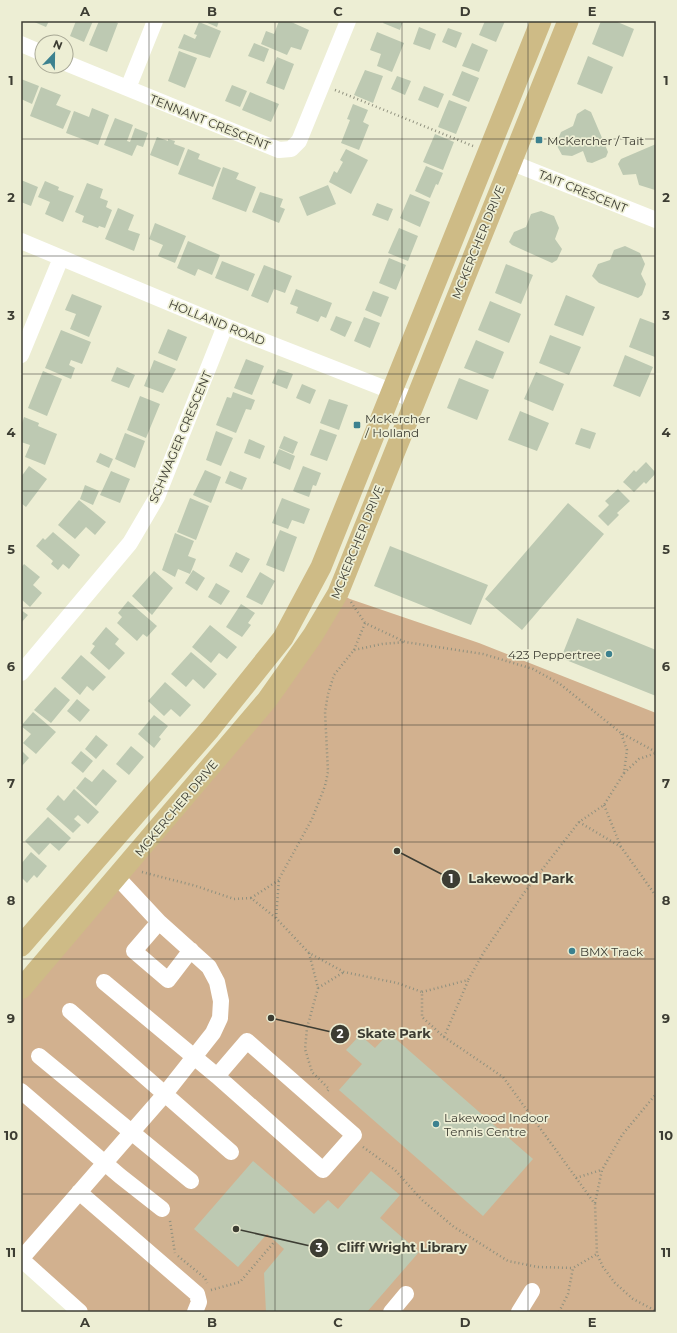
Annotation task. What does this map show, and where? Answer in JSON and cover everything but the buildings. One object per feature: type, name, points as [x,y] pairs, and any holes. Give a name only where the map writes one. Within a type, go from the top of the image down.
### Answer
[{"type":"main road","name":"MCKERCHER DRIVE","points":[[21,946],[210,729],[283,638],[321,567],[540,21]]},
{"type":"main road","name":"MCKERCHER DRIVE","points":[[21,989],[267,700],[313,635],[338,593],[414,400],[568,21]]},
{"type":"street","points":[[128,88],[155,21]]},
{"type":"street","name":"TENNANT CRESCENT","points":[[74,66],[279,150],[291,149],[299,141],[348,21]]},
{"type":"street","points":[[21,44],[34,50]]},
{"type":"street","name":"TAIT CRESCENT","points":[[510,162],[656,220]]},
{"type":"street","name":"HOLLAND ROAD","points":[[21,241],[225,326],[414,400]]},
{"type":"street","points":[[21,355],[61,258]]},
{"type":"street","name":"SCHWAGER CRESCENT","points":[[21,673],[133,536],[157,497],[225,326]]},
{"type":"street","points":[[80,1312],[21,1259],[164,1095],[194,1058],[212,1033],[220,1018],[221,1001],[217,982],[209,967],[159,922],[117,877]]},
{"type":"street","points":[[159,922],[134,950],[168,980],[191,950]]},
{"type":"street","points":[[104,982],[217,1076],[323,1170],[354,1135],[247,1041],[217,1076]]},
{"type":"street","points":[[70,1011],[230,1152]]},
{"type":"street","points":[[38,1056],[191,1181]]},
{"type":"street","points":[[21,1091],[105,1163],[162,1209]]},
{"type":"street","points":[[79,1192],[204,1292],[195,1312]]},
{"type":"street","points":[[519,1312],[532,1291]]},
{"type":"street","points":[[391,1312],[406,1294]]},
{"type":"path","points":[[334,89],[474,146]]},
{"type":"path","points":[[350,599],[365,623],[405,642]]},
{"type":"path","points":[[276,918],[279,879],[312,819],[325,786],[328,772],[326,712],[328,694],[334,675],[354,650],[365,623]]},
{"type":"path","points":[[354,650],[382,644],[405,642],[483,654],[533,669],[560,684],[621,733],[656,753]]},
{"type":"path","points":[[621,733],[627,750],[624,773]]},
{"type":"path","points":[[444,1037],[468,980],[484,952],[524,893],[579,822],[604,805],[624,773],[639,759],[656,753]]},
{"type":"path","points":[[604,805],[622,847],[656,896]]},
{"type":"path","points":[[579,822],[622,847]]},
{"type":"path","points":[[142,872],[196,886],[234,899],[251,898],[279,879]]},
{"type":"path","points":[[251,898],[276,918],[309,952],[344,972],[397,983],[422,992],[468,980]]},
{"type":"path","points":[[309,952],[318,988],[307,1028],[305,1049],[312,1072],[329,1089],[318,1103]]},
{"type":"path","points":[[318,988],[344,972]]},
{"type":"path","points":[[422,992],[422,1017],[444,1037],[503,1077],[595,1204]]},
{"type":"path","points":[[656,1094],[622,1135],[602,1170],[595,1204],[597,1254],[603,1267],[615,1283],[633,1299],[656,1311]]},
{"type":"path","points":[[351,1138],[395,1170],[422,1200],[454,1228],[508,1261],[538,1267],[573,1268],[597,1254]]},
{"type":"path","points":[[576,1178],[602,1170]]},
{"type":"path","points":[[162,1209],[170,1223],[173,1252],[205,1278],[204,1292],[240,1282],[275,1241]]},
{"type":"path","points":[[559,1312],[568,1294],[573,1268]]},
{"type":"shaded area","points":[[338,593],[350,599],[479,643],[656,713],[656,1312],[80,1312],[21,1259],[21,988],[267,700]]},
{"type":"place","name":"McKercher / Tait","points":[[539,140]]},
{"type":"place","name":"McKercher / Holland","points":[[357,425]]},
{"type":"place","name":"423 Peppertree","points":[[609,654]]},
{"type":"place","name":"Lakewood Park","points":[[397,851]]},
{"type":"place","name":"BMX Track","points":[[572,951]]},
{"type":"place","name":"Skate Park","points":[[271,1018]]},
{"type":"place","name":"Lakewood Indoor Tennis Centre","points":[[436,1124]]},
{"type":"place","name":"Cliff Wright Library","points":[[236,1229]]}]
